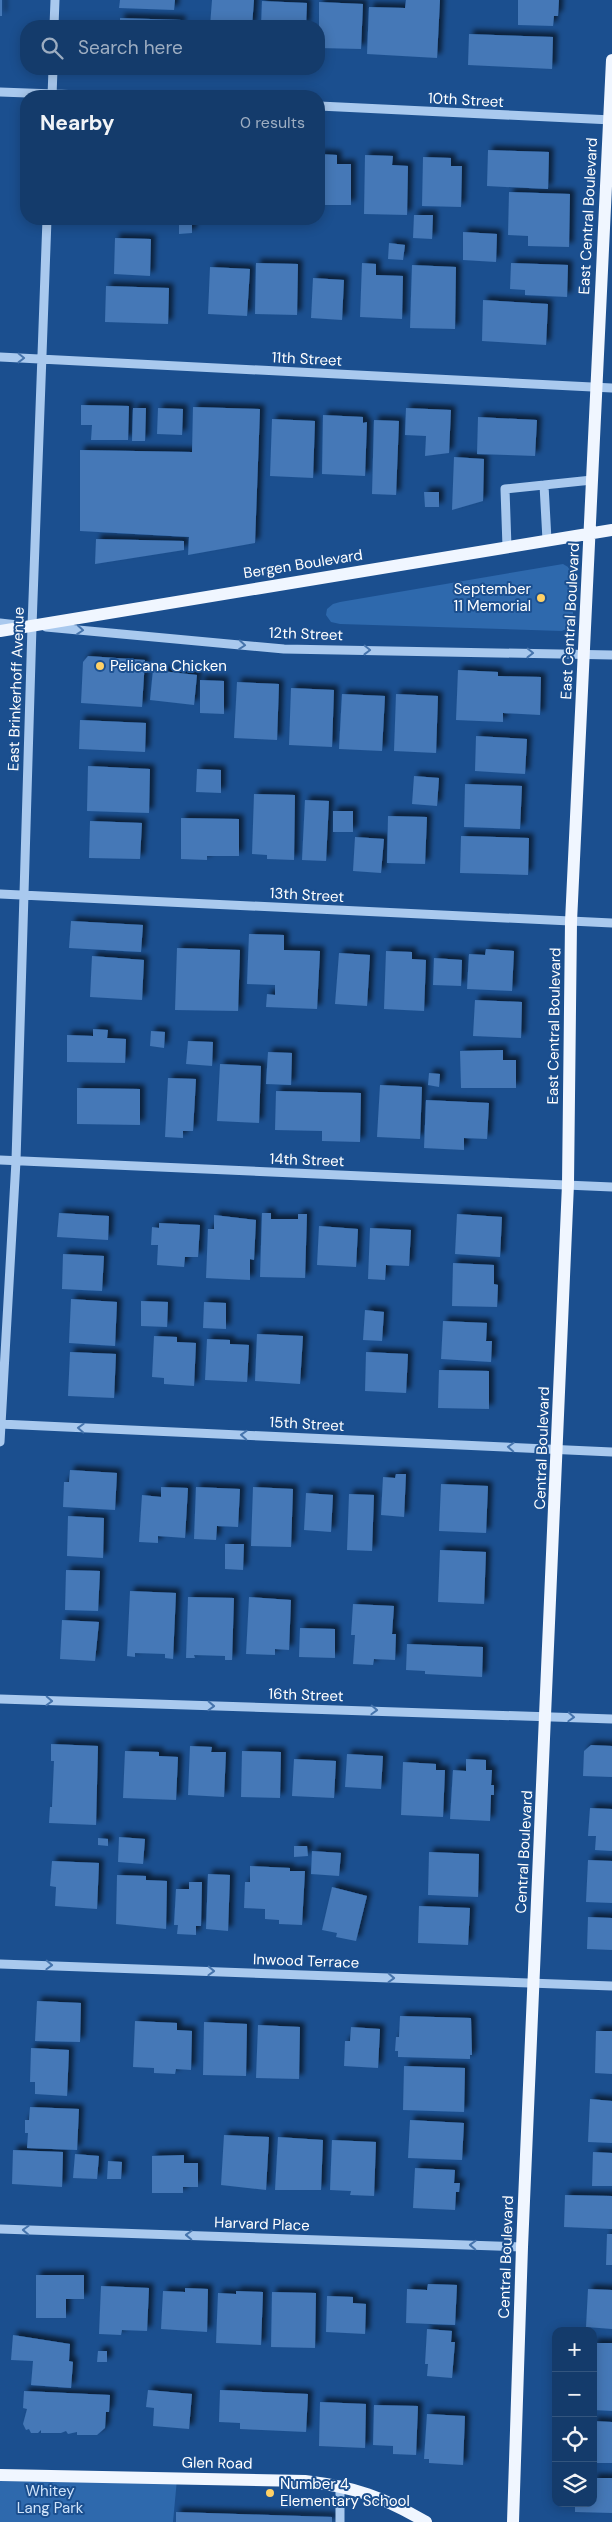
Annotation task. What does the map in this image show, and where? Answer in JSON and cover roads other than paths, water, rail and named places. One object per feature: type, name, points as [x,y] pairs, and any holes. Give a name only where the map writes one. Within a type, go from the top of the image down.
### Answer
[{"type":"main road","name":"East Central Boulevard","points":[[568,1184],[571,922],[612,60]]},
{"type":"main road","name":"Bergen Boulevard","points":[[0,631],[612,530]]},
{"type":"main road","name":"Central Boulevard","points":[[513,2522],[522,2247],[547,1716],[568,1184]]},
{"type":"main road","name":"Glen Road","points":[[0,2475],[306,2481],[340,2485],[389,2501],[426,2522]]},
{"type":"street","points":[[54,20],[55,0]]},
{"type":"street","points":[[52,90],[53,75]]},
{"type":"street","points":[[0,92],[20,93]]},
{"type":"street","name":"10th Street","points":[[325,106],[610,120]]},
{"type":"street","name":"East Brinkerhoff Avenue","points":[[0,1442],[16,1161],[32,626],[47,225]]},
{"type":"street","name":"11th Street","points":[[0,357],[612,388]]},
{"type":"street","points":[[507,547],[505,489],[592,480]]},
{"type":"street","points":[[544,486],[547,540]]},
{"type":"street","name":"12th Street","points":[[0,623],[284,649],[612,654]]},
{"type":"street","name":"13th Street","points":[[0,894],[612,923]]},
{"type":"street","name":"14th Street","points":[[0,1160],[54,1164],[612,1187]]},
{"type":"street","name":"15th Street","points":[[0,1424],[612,1452]]},
{"type":"street","name":"16th Street","points":[[0,1699],[612,1719]]},
{"type":"street","name":"Inwood Terrace","points":[[0,1964],[612,1986]]},
{"type":"street","name":"Harvard Place","points":[[0,2229],[522,2247]]},
{"type":"street","points":[[340,2485],[340,2522]]},
{"type":"place","name":"September 11 Memorial","points":[[541,598]]},
{"type":"place","name":"Pelicana Chicken","points":[[100,666]]},
{"type":"place","name":"Number 4 Elementary School","points":[[270,2493]]},
{"type":"park label","name":"Whitey Lang Park","points":[[50,2500]]}]
